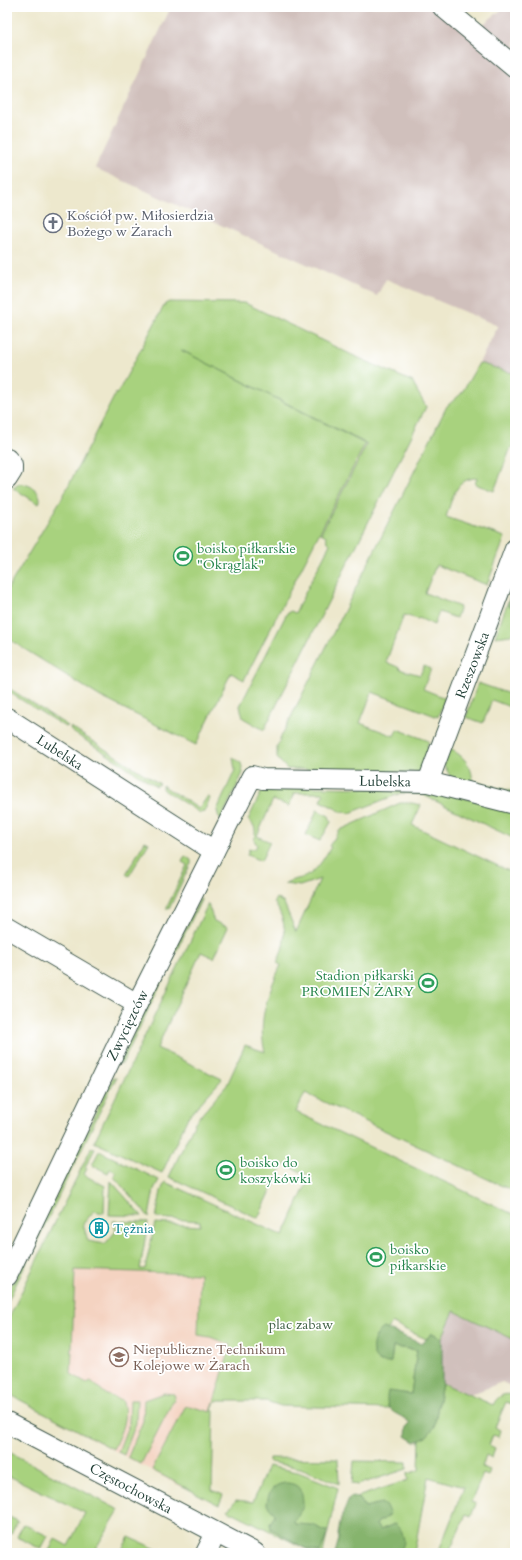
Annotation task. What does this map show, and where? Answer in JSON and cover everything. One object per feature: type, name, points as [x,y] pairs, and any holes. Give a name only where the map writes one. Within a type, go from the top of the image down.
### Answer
[{"type":"street","points":[[443,7],[515,67]]},
{"type":"street","name":"Rzeszowska","points":[[428,782],[515,549]]},
{"type":"street","name":"Lubelska","points":[[7,718],[214,851]]},
{"type":"street","name":"Lubelska","points":[[252,776],[263,779],[428,782],[515,804]]},
{"type":"street","name":"Zwycięzców","points":[[7,1276],[137,1004],[252,776]]},
{"type":"street","points":[[7,928],[137,1004]]},
{"type":"street","name":"Częstochowska","points":[[7,1423],[255,1553]]},
{"type":"street","points":[[206,1553],[216,1533]]},
{"type":"shaded area","points":[[171,7],[444,7],[473,32],[505,7],[515,7],[515,374],[479,363],[498,326],[386,279],[377,296],[95,168]]},
{"type":"shaded area","name":"Niepubliczne Technikum Kolejowe w Żarach","points":[[34,1265],[263,1273],[182,1487],[7,1393],[7,1322]]},
{"type":"shaded area","points":[[454,1311],[515,1340],[515,1388],[502,1382],[470,1395],[442,1383],[442,1338]]},
{"type":"green space","points":[[169,302],[245,303],[350,354],[413,382],[426,407],[264,730],[243,718],[240,706],[287,613],[291,611],[295,613],[330,544],[327,541],[326,536],[321,533],[367,444],[181,350],[365,444],[244,680],[231,673],[196,745],[99,696],[7,638],[7,590],[63,496],[116,393],[117,394],[165,304]]},
{"type":"green space","points":[[479,363],[515,374],[515,448],[511,447],[494,491],[475,484],[477,478],[464,482],[456,491],[446,517],[505,537],[487,585],[436,565],[425,593],[460,607],[456,618],[439,612],[434,625],[419,618],[404,615],[386,662],[400,668],[399,669],[420,675],[424,666],[431,669],[423,689],[445,698],[438,717],[372,692],[360,723],[394,736],[397,729],[429,741],[427,746],[432,755],[424,769],[416,773],[287,769],[277,758],[277,747],[281,737],[447,406],[461,394]]},
{"type":"green space","points":[[19,484],[27,485],[38,492],[40,500],[39,504],[13,488]]},
{"type":"green space","points":[[515,582],[515,630],[511,635],[495,637]]},
{"type":"green space","points":[[515,582],[515,608],[507,605]]},
{"type":"green space","points":[[478,683],[515,696],[515,709],[492,700],[483,723],[466,717]]},
{"type":"green space","points":[[7,687],[68,726],[65,727],[7,691]]},
{"type":"green space","points":[[70,727],[160,784],[156,786],[71,731]]},
{"type":"green space","points":[[449,749],[454,751],[466,761],[471,771],[472,781],[515,792],[515,794],[451,778],[444,765]]},
{"type":"green space","points":[[233,757],[241,763],[243,773],[221,819],[218,816],[217,810],[235,770]]},
{"type":"green space","points":[[162,785],[199,809],[207,797],[210,798],[204,812],[200,813],[162,789]]},
{"type":"green space","points":[[264,786],[429,789],[515,811],[515,839],[423,795],[401,793],[350,813],[342,812],[321,801],[324,793],[295,793],[289,806],[273,800],[257,836],[270,842],[261,861],[247,855],[249,849],[255,849],[257,845],[254,840],[254,826],[248,820]]},
{"type":"green space","name":"plac zabaw","points":[[400,803],[421,805],[412,825],[515,874],[515,1192],[305,1093],[296,1112],[515,1215],[515,1340],[454,1311],[442,1338],[432,1333],[426,1339],[391,1323],[376,1358],[381,1362],[391,1362],[393,1347],[417,1350],[411,1394],[387,1404],[389,1409],[281,1406],[266,1401],[215,1401],[212,1410],[214,1411],[212,1490],[223,1495],[219,1505],[152,1470],[185,1407],[189,1406],[211,1412],[231,1345],[210,1337],[198,1335],[200,1274],[75,1270],[71,1374],[87,1383],[91,1381],[107,1395],[122,1400],[125,1413],[123,1425],[113,1449],[7,1393],[7,1322],[91,1148],[95,1149],[85,1167],[87,1168],[84,1175],[105,1186],[104,1213],[94,1211],[83,1224],[88,1241],[105,1244],[116,1231],[113,1221],[148,1222],[140,1269],[145,1269],[155,1223],[200,1226],[200,1221],[156,1218],[161,1191],[165,1182],[283,1236],[310,1176],[284,1164],[258,1218],[169,1177],[195,1122],[227,1085],[245,1045],[265,1052],[262,1029],[263,1018],[268,997],[281,965],[277,963],[284,940],[284,925],[282,917],[274,902],[276,898],[284,903],[296,932],[320,879],[300,886],[284,884],[307,876],[313,871],[324,858],[331,847],[329,846],[340,830]]},
{"type":"green space","points":[[317,810],[329,816],[331,822],[320,841],[306,835]]},
{"type":"green space","points":[[145,841],[149,843],[129,876],[126,874]]},
{"type":"green space","points":[[185,856],[191,860],[191,863],[169,909],[166,909],[187,865],[182,862]]},
{"type":"green space","points":[[200,898],[201,900],[122,1064],[119,1063]]},
{"type":"green space","points":[[208,904],[214,921],[228,927],[214,958],[201,952],[157,1048],[222,1079],[188,1117],[162,1173],[94,1142]]},
{"type":"green space","points":[[113,1077],[116,1078],[7,1303],[7,1295]]},
{"type":"green space","points":[[99,1151],[159,1180],[154,1189],[149,1217],[114,1177],[116,1172],[110,1169],[108,1173],[92,1165]]},
{"type":"green space","points":[[111,1181],[142,1216],[109,1215]]},
{"type":"green space","points":[[384,1328],[422,1344],[432,1333],[442,1338],[442,1383],[434,1428],[425,1438],[415,1442],[406,1436],[407,1426],[410,1423],[390,1409],[387,1399],[388,1391],[411,1394],[417,1350],[393,1347],[391,1362],[384,1363],[378,1361],[373,1351],[373,1345],[375,1338]]},
{"type":"green space","points":[[442,1383],[493,1405],[502,1395],[508,1394],[515,1396],[515,1405],[506,1402],[495,1427],[501,1430],[499,1437],[493,1435],[489,1445],[495,1448],[492,1458],[486,1455],[482,1467],[490,1470],[488,1476],[483,1474],[471,1502],[476,1504],[471,1516],[466,1514],[449,1553],[438,1553],[464,1487],[428,1477],[414,1553],[401,1553],[400,1550],[404,1540],[402,1534],[394,1524],[380,1530],[376,1525],[378,1522],[383,1520],[386,1506],[381,1504],[365,1507],[357,1497],[408,1480],[407,1474],[419,1470],[420,1440],[434,1428]]},
{"type":"green space","points":[[164,1393],[174,1394],[175,1397],[141,1464],[128,1457],[143,1421],[144,1400]]},
{"type":"green space","points":[[130,1400],[137,1400],[136,1423],[124,1455],[118,1452],[129,1423]]},
{"type":"green space","points":[[7,1451],[119,1510],[93,1553],[48,1553],[55,1539],[68,1546],[85,1513],[7,1475]]},
{"type":"green space","points":[[269,1458],[338,1459],[339,1484],[300,1468],[269,1462]]},
{"type":"green space","points":[[354,1461],[407,1462],[407,1469],[357,1485],[352,1484]]},
{"type":"green space","points":[[268,1466],[298,1472],[338,1488],[323,1553],[314,1553],[228,1510],[236,1500],[253,1502]]},
{"type":"green space","points":[[285,1483],[295,1485],[302,1493],[303,1507],[294,1521],[295,1524],[313,1525],[328,1532],[320,1552],[305,1548],[271,1529],[270,1524],[275,1514],[267,1505],[268,1496],[274,1487]]},
{"type":"green space","points":[[353,1496],[360,1499],[365,1507],[381,1503],[386,1506],[390,1514],[376,1525],[380,1530],[394,1524],[397,1526],[402,1532],[404,1540],[404,1544],[400,1550],[401,1553],[335,1553],[339,1539],[338,1533],[341,1518],[349,1498]]},
{"type":"green space","points":[[7,1516],[18,1521],[11,1534],[7,1532]]},
{"type":"green space","points":[[23,1524],[48,1536],[41,1549],[17,1537]]},
{"type":"green space","points":[[129,1537],[165,1553],[120,1553]]},
{"type":"place","name":"Kościół pw. Miłosierdzia Bożego w Żarach","points":[[53,223]]},
{"type":"place","name":"boisko piłkarskie \"Okrąglak\"","points":[[183,556]]},
{"type":"place","name":"Stadion piłkarski PROMIEŃ ŻARY","points":[[428,983]]},
{"type":"place","name":"boisko do koszykówki","points":[[226,1170]]},
{"type":"place","name":"Tężnia","points":[[99,1228]]},
{"type":"place","name":"boisko piłkarskie","points":[[376,1257]]},
{"type":"place","name":"Niepubliczne Technikum Kolejowe w Żarach","points":[[119,1357]]}]
